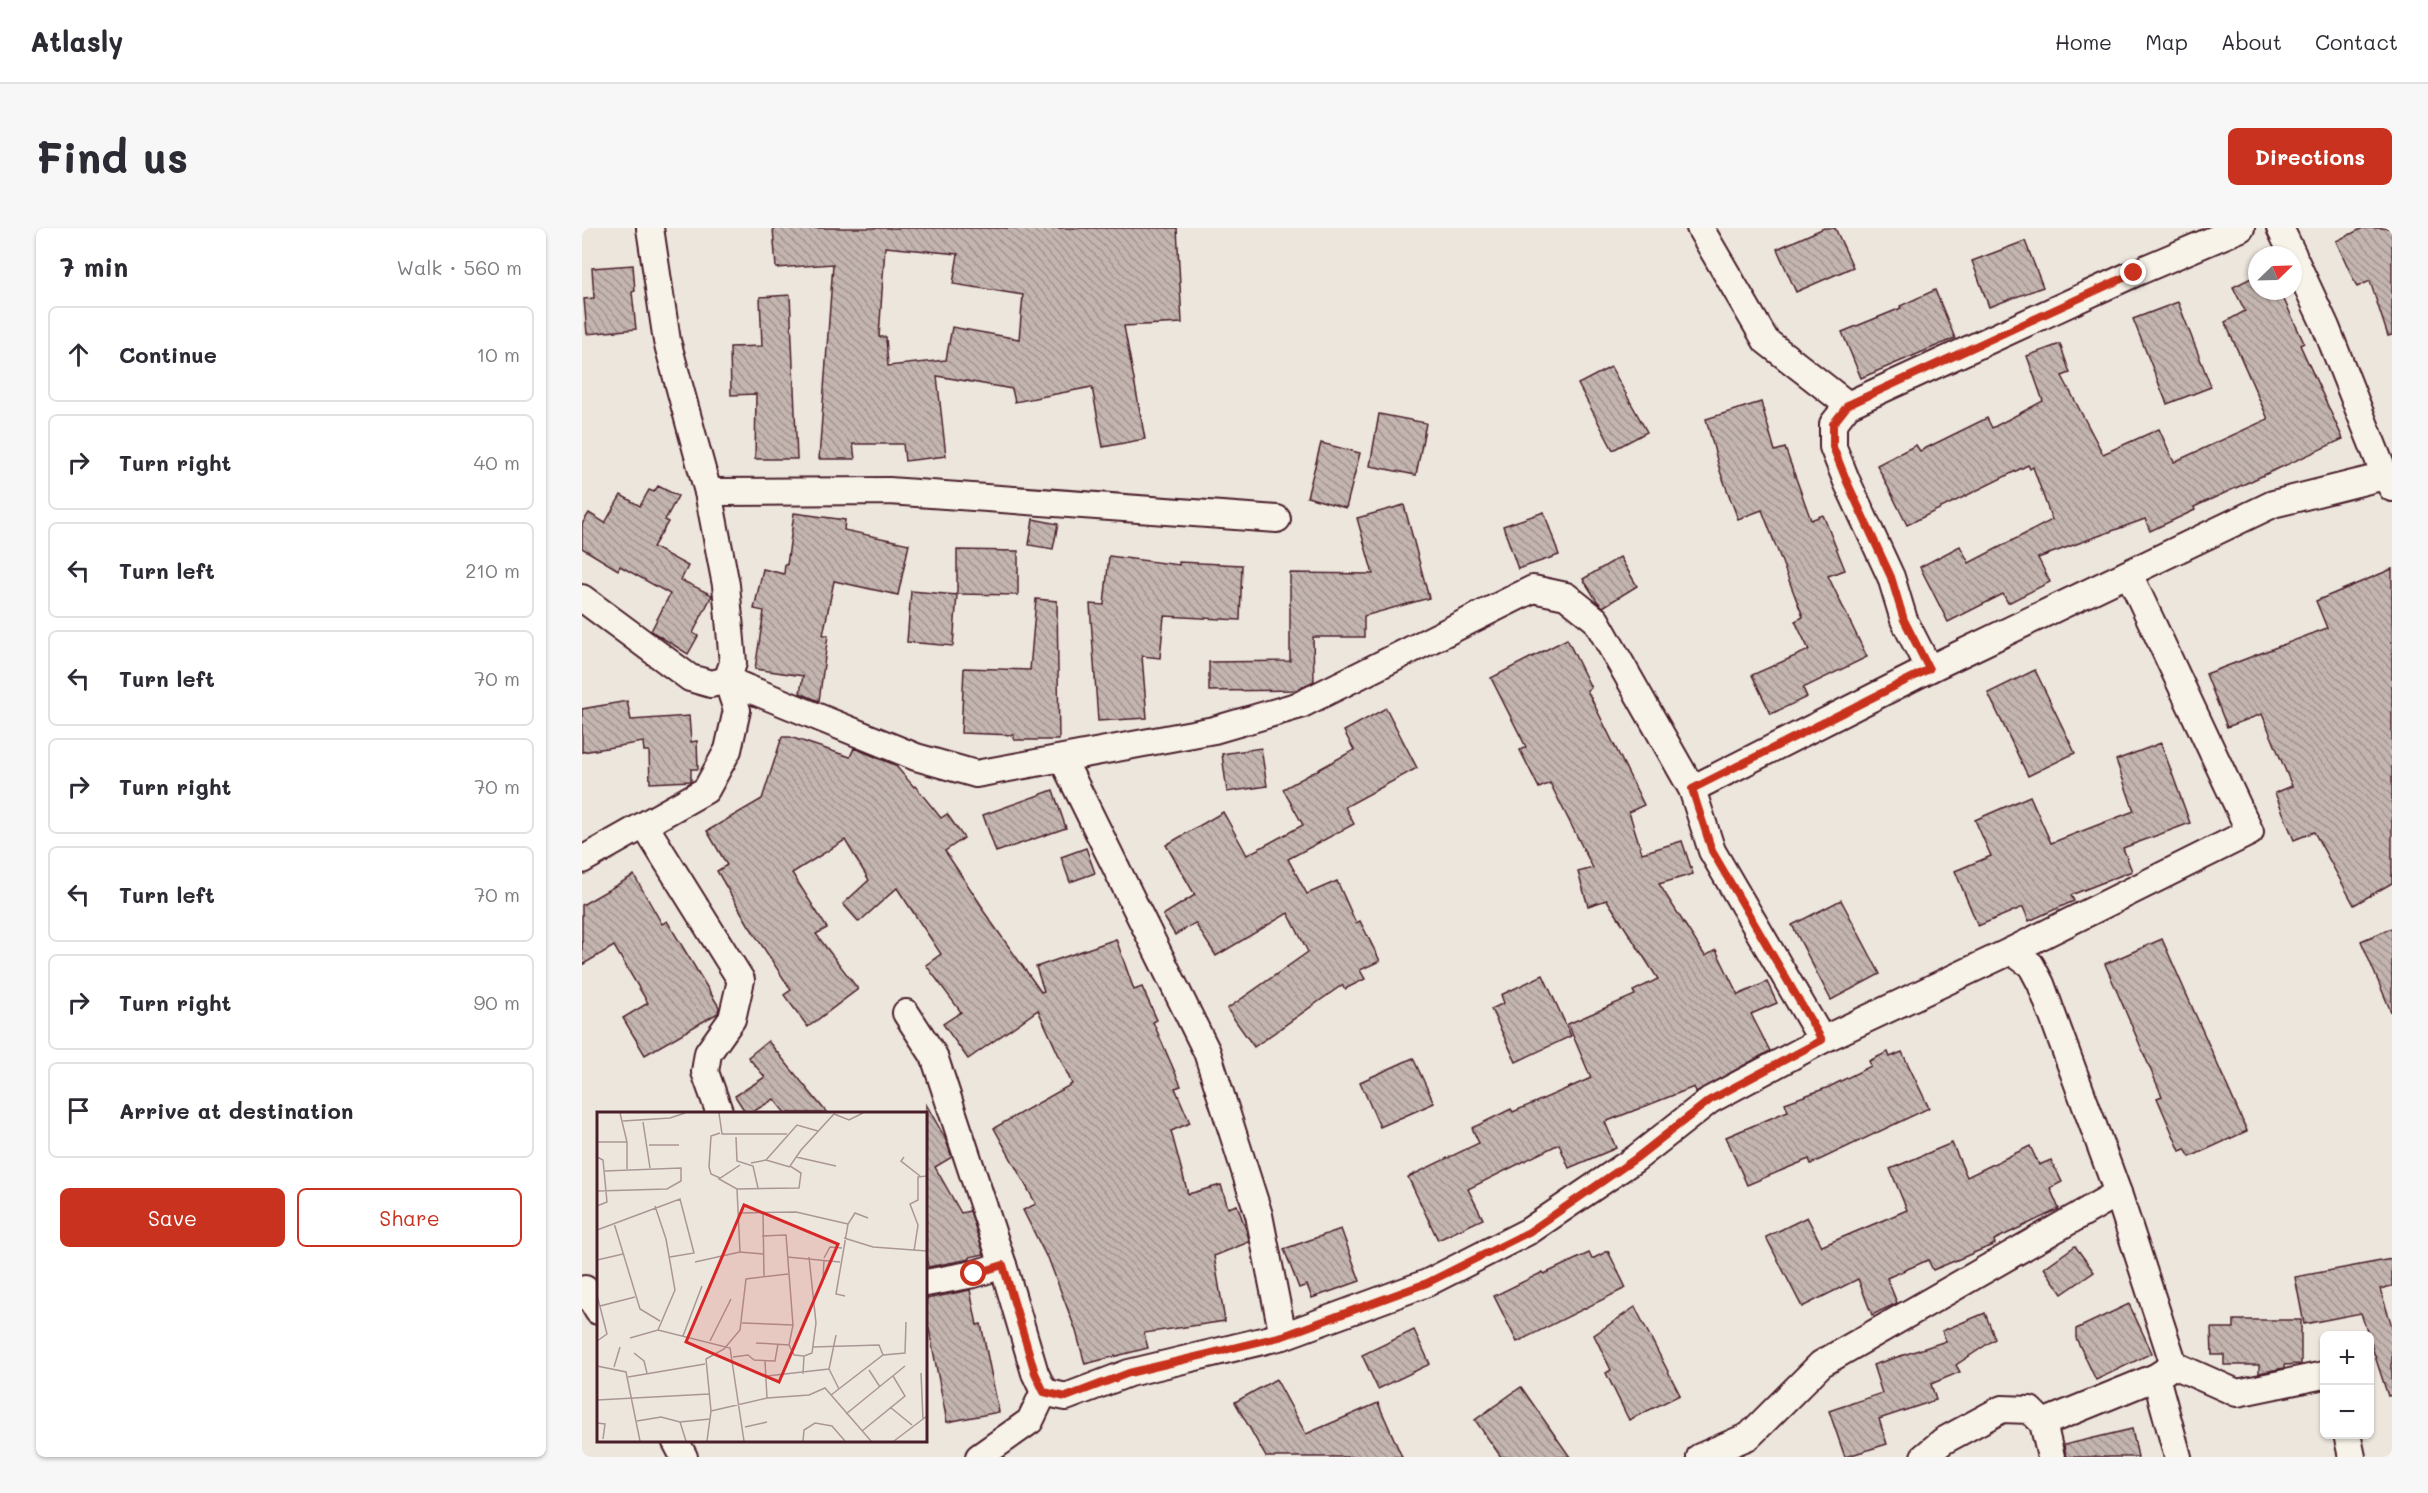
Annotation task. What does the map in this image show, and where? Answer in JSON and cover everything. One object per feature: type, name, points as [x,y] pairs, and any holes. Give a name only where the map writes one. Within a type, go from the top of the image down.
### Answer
[{"type":"street","points":[[582,860],[706,790],[728,750],[737,710],[728,680],[733,663],[726,585],[708,492],[667,341],[650,228]]},
{"type":"street","points":[[1700,228],[1766,341],[1848,405]]},
{"type":"street","points":[[1929,669],[1904,620],[1891,577],[1833,447],[1833,424],[1848,405],[2124,278],[2241,228]]},
{"type":"street","points":[[2280,228],[2289,246]]},
{"type":"street","points":[[1692,789],[1929,669],[2273,504],[2388,482],[2326,327],[2302,275]]},
{"type":"street","points":[[708,492],[889,491],[1277,519]]},
{"type":"street","points":[[1044,1392],[1066,1397],[1129,1373],[1283,1336],[1427,1283],[1529,1232],[1635,1159],[1710,1100],[1822,1040],[2011,951],[2250,832],[2129,574]]},
{"type":"street","points":[[582,598],[690,678],[711,684],[728,680],[916,756],[976,774],[1063,760],[1214,730],[1300,705],[1533,589],[1566,596],[1596,620],[1692,789],[1712,851],[1822,1040]]},
{"type":"street","points":[[1063,760],[1207,1052],[1259,1215],[1283,1336]]},
{"type":"street","points":[[645,825],[741,980],[732,1019],[708,1053],[705,1072],[720,1112]]},
{"type":"street","points":[[2011,951],[2031,964],[2041,984],[2118,1193],[2165,1371],[2178,1457]]},
{"type":"street","points":[[906,1013],[934,1056],[1003,1265],[1035,1373],[1044,1392]]},
{"type":"street","points":[[1700,1457],[1749,1436],[1821,1364],[2118,1193]]},
{"type":"street","points":[[927,1283],[974,1274],[1003,1265]]},
{"type":"street","points":[[589,1287],[597,1308]]},
{"type":"street","points":[[2043,1424],[2165,1371],[2237,1393],[2320,1376]]},
{"type":"street","points":[[979,1457],[1030,1421],[1044,1392]]},
{"type":"street","points":[[1924,1457],[1943,1441],[2002,1409],[2030,1410],[2043,1424],[2051,1457]]},
{"type":"street","points":[[2348,1439],[2352,1457]]},
{"type":"street","points":[[676,1442],[684,1457]]},
{"type":"building","points":[[773,228],[1177,228],[1182,323],[1124,326],[1145,439],[1103,447],[1092,387],[1015,402],[1012,389],[937,376],[946,456],[905,461],[903,444],[853,444],[855,459],[819,459],[833,264],[776,268]],"holes":[[[885,247],[958,254],[953,284],[1023,295],[1019,339],[952,327],[946,360],[888,366],[886,337],[879,337]]]},
{"type":"building","points":[[1824,228],[1835,228],[1853,267],[1796,292],[1777,249]]},
{"type":"building","points":[[2363,228],[2392,228],[2392,335],[2388,336],[2370,281],[2357,287],[2336,241]]},
{"type":"building","points":[[2025,241],[2043,287],[1989,307],[1972,261]]},
{"type":"building","points":[[633,265],[635,291],[632,292],[636,329],[587,334],[584,299],[594,298],[592,268]]},
{"type":"building","points":[[2248,280],[2248,300],[2284,300],[2304,343],[2300,345],[2343,439],[2194,507],[2195,510],[2150,531],[2145,519],[2038,558],[2050,582],[2008,603],[2003,594],[1948,622],[1920,567],[1960,546],[1969,563],[2052,520],[2033,467],[2030,469],[2028,465],[1907,525],[1877,465],[1916,445],[1920,451],[1987,418],[1992,428],[2043,401],[2027,356],[2060,344],[2070,373],[2062,376],[2103,454],[2159,429],[2174,462],[2268,419],[2225,322],[2245,311],[2233,287]]},
{"type":"building","points":[[1935,290],[1955,338],[1861,378],[1842,332],[1901,308],[1900,306]]},
{"type":"building","points":[[790,295],[797,459],[755,459],[756,394],[731,395],[730,347],[762,346],[760,297]]},
{"type":"building","points":[[2178,302],[2211,387],[2167,404],[2133,319]]},
{"type":"building","points":[[1611,367],[1647,432],[1613,450],[1578,384]]},
{"type":"building","points":[[1761,402],[1775,451],[1785,448],[1811,520],[1823,515],[1845,570],[1828,576],[1867,657],[1803,688],[1807,697],[1771,714],[1752,675],[1809,650],[1795,621],[1803,617],[1762,510],[1738,519],[1720,471],[1706,419]]},
{"type":"building","points":[[1379,414],[1426,423],[1416,475],[1370,466]]},
{"type":"building","points":[[1321,443],[1360,453],[1346,508],[1307,497]]},
{"type":"building","points":[[658,486],[678,496],[665,520],[668,522],[653,547],[688,566],[681,580],[712,595],[693,633],[698,636],[688,654],[651,631],[670,594],[620,566],[618,570],[582,548],[582,524],[589,513],[605,523],[621,495],[640,506],[649,490],[654,492]]},
{"type":"building","points":[[1404,505],[1429,598],[1364,616],[1364,637],[1313,637],[1314,681],[1296,690],[1209,691],[1209,662],[1290,661],[1290,573],[1373,574],[1357,518]]},
{"type":"building","points":[[1544,512],[1559,555],[1518,569],[1503,526]]},
{"type":"building","points":[[794,513],[845,520],[844,530],[909,544],[898,595],[834,581],[823,635],[828,635],[819,701],[800,693],[803,676],[755,669],[764,611],[754,609],[763,569],[784,574]]},
{"type":"building","points":[[1033,519],[1058,524],[1053,549],[1029,545]]},
{"type":"building","points":[[957,550],[1018,551],[1018,595],[957,594]]},
{"type":"building","points":[[1109,556],[1179,565],[1179,562],[1242,565],[1240,620],[1164,616],[1160,658],[1142,656],[1147,718],[1098,721],[1090,604],[1104,605]]},
{"type":"building","points":[[1620,557],[1637,586],[1603,607],[1583,579]]},
{"type":"building","points":[[2392,569],[2392,883],[2354,905],[2314,832],[2294,840],[2275,793],[2292,786],[2262,714],[2227,727],[2206,674],[2327,628],[2316,601]]},
{"type":"building","points":[[911,591],[957,595],[953,646],[907,642]]},
{"type":"building","points":[[1036,599],[1057,601],[1059,740],[1014,740],[1014,735],[961,733],[964,668],[1030,670]]},
{"type":"building","points":[[1567,639],[1591,688],[1587,690],[1644,805],[1629,812],[1642,853],[1682,841],[1693,874],[1659,884],[1705,956],[1716,950],[1738,995],[1767,982],[1777,1003],[1751,1014],[1770,1051],[1696,1092],[1694,1087],[1605,1122],[1616,1148],[1569,1168],[1559,1144],[1468,1189],[1483,1219],[1438,1240],[1408,1177],[1479,1143],[1472,1128],[1511,1109],[1513,1112],[1591,1078],[1568,1024],[1635,995],[1633,991],[1658,979],[1607,900],[1588,906],[1578,872],[1593,868],[1550,783],[1539,788],[1520,750],[1526,747],[1491,678]]},
{"type":"building","points":[[2035,670],[2075,753],[2028,776],[1988,693]]},
{"type":"building","points":[[627,701],[631,720],[689,716],[691,742],[697,741],[698,769],[691,769],[691,781],[650,783],[649,751],[644,751],[643,742],[582,752],[582,709]]},
{"type":"building","points":[[1386,708],[1417,768],[1345,807],[1354,824],[1288,859],[1307,894],[1337,881],[1356,923],[1360,921],[1380,961],[1360,970],[1365,979],[1345,989],[1342,985],[1254,1047],[1227,1009],[1308,952],[1288,913],[1216,956],[1195,923],[1175,935],[1163,915],[1195,895],[1166,845],[1223,812],[1247,855],[1303,825],[1283,789],[1354,750],[1344,731]]},
{"type":"building","points":[[782,737],[790,737],[850,757],[854,748],[895,765],[941,818],[947,814],[964,838],[945,851],[982,909],[1041,992],[1044,991],[1036,967],[1116,939],[1134,990],[1142,987],[1157,1020],[1153,1022],[1181,1086],[1175,1088],[1190,1123],[1171,1131],[1188,1194],[1221,1185],[1228,1208],[1237,1205],[1248,1235],[1249,1242],[1214,1256],[1225,1321],[1144,1333],[1148,1348],[1085,1364],[1076,1331],[1047,1255],[1023,1210],[1036,1204],[994,1128],[1072,1084],[1038,1010],[968,1059],[943,1024],[961,1012],[926,965],[941,954],[897,888],[859,922],[843,904],[869,880],[845,840],[792,873],[827,928],[816,934],[858,989],[808,1027],[784,995],[791,990],[717,871],[727,865],[707,831],[762,799]]},
{"type":"building","points":[[2161,743],[2190,823],[2123,848],[2132,871],[2071,895],[2074,901],[2029,921],[2023,907],[1978,926],[1955,871],[1991,856],[1975,820],[2030,796],[2051,843],[2134,811],[2116,760]]},
{"type":"building","points":[[1261,748],[1267,786],[1227,792],[1222,754]]},
{"type":"building","points":[[1053,790],[1066,828],[996,852],[983,815]]},
{"type":"building","points":[[1086,848],[1095,873],[1070,882],[1061,857]]},
{"type":"building","points":[[634,875],[662,924],[667,921],[719,1007],[718,1013],[645,1055],[623,1018],[648,1003],[614,946],[582,965],[582,905]]},
{"type":"building","points":[[1841,900],[1880,974],[1831,1000],[1792,925]]},
{"type":"building","points":[[2392,928],[2392,1014],[2361,941]]},
{"type":"building","points":[[2162,939],[2247,1131],[2190,1157],[2185,1149],[2180,1151],[2157,1098],[2162,1096],[2105,964]]},
{"type":"building","points":[[1543,975],[1571,1036],[1516,1062],[1491,1009],[1504,1003],[1501,995]]},
{"type":"building","points":[[768,1041],[826,1112],[784,1112],[774,1099],[753,1112],[745,1112],[735,1096],[765,1077],[748,1057]]},
{"type":"building","points":[[1888,1052],[1890,1057],[1902,1052],[1929,1108],[1811,1164],[1809,1159],[1747,1185],[1726,1137],[1788,1111],[1785,1103],[1829,1087],[1871,1066],[1869,1061]]},
{"type":"building","points":[[1413,1058],[1434,1103],[1380,1127],[1360,1082]]},
{"type":"building","points":[[926,1104],[945,1138],[952,1157],[935,1167],[961,1213],[970,1211],[984,1254],[928,1267],[927,1112]]},
{"type":"building","points":[[1952,1143],[1967,1177],[2030,1146],[2039,1165],[2051,1160],[2062,1182],[2050,1188],[2059,1209],[1994,1240],[1995,1244],[1933,1270],[1928,1260],[1887,1278],[1897,1303],[1872,1315],[1858,1279],[1802,1307],[1766,1237],[1807,1217],[1822,1246],[1907,1210],[1890,1169]]},
{"type":"building","points":[[1341,1229],[1360,1281],[1312,1298],[1307,1285],[1299,1288],[1284,1249]]},
{"type":"building","points":[[2075,1246],[2094,1272],[2062,1294],[2044,1268]]},
{"type":"building","points":[[1608,1251],[1626,1288],[1517,1342],[1494,1296],[1589,1253],[1592,1259]]},
{"type":"building","points":[[2392,1259],[2392,1286],[2380,1289],[2392,1326],[2392,1395],[2388,1396],[2374,1353],[2374,1331],[2367,1331],[2361,1313],[2304,1324],[2295,1277]]},
{"type":"building","points":[[970,1290],[977,1325],[981,1324],[999,1412],[947,1422],[929,1329],[927,1330],[927,1299]]},
{"type":"building","points":[[2129,1304],[2152,1353],[2096,1380],[2076,1338],[2076,1329]]},
{"type":"building","points":[[1635,1307],[1680,1395],[1629,1420],[1606,1373],[1611,1370],[1594,1335]]},
{"type":"building","points":[[1985,1313],[1995,1339],[1956,1365],[1960,1372],[1931,1384],[1936,1400],[1879,1419],[1887,1444],[1845,1457],[1829,1411],[1882,1393],[1873,1365],[1946,1341],[1942,1331]]},
{"type":"building","points":[[2234,1320],[2301,1320],[2301,1364],[2284,1365],[2284,1368],[2259,1373],[2259,1365],[2224,1365],[2224,1355],[2212,1355],[2211,1328],[2234,1328]]},
{"type":"building","points":[[1414,1330],[1430,1364],[1378,1389],[1362,1355]]},
{"type":"building","points":[[1276,1379],[1306,1434],[1378,1403],[1402,1457],[1266,1457],[1235,1402]]},
{"type":"building","points":[[1521,1387],[1570,1457],[1501,1457],[1475,1420]]},
{"type":"building","points":[[2132,1429],[2138,1457],[2066,1457],[2064,1445]]},
{"type":"route","points":[[974,1274],[1003,1265],[1035,1373],[1044,1392],[1066,1397],[1129,1373],[1283,1336],[1427,1283],[1529,1232],[1635,1159],[1710,1100],[1822,1040],[1712,851],[1692,789],[1929,669],[1904,620],[1891,577],[1833,447],[1833,424],[1848,405],[2134,273]]}]
